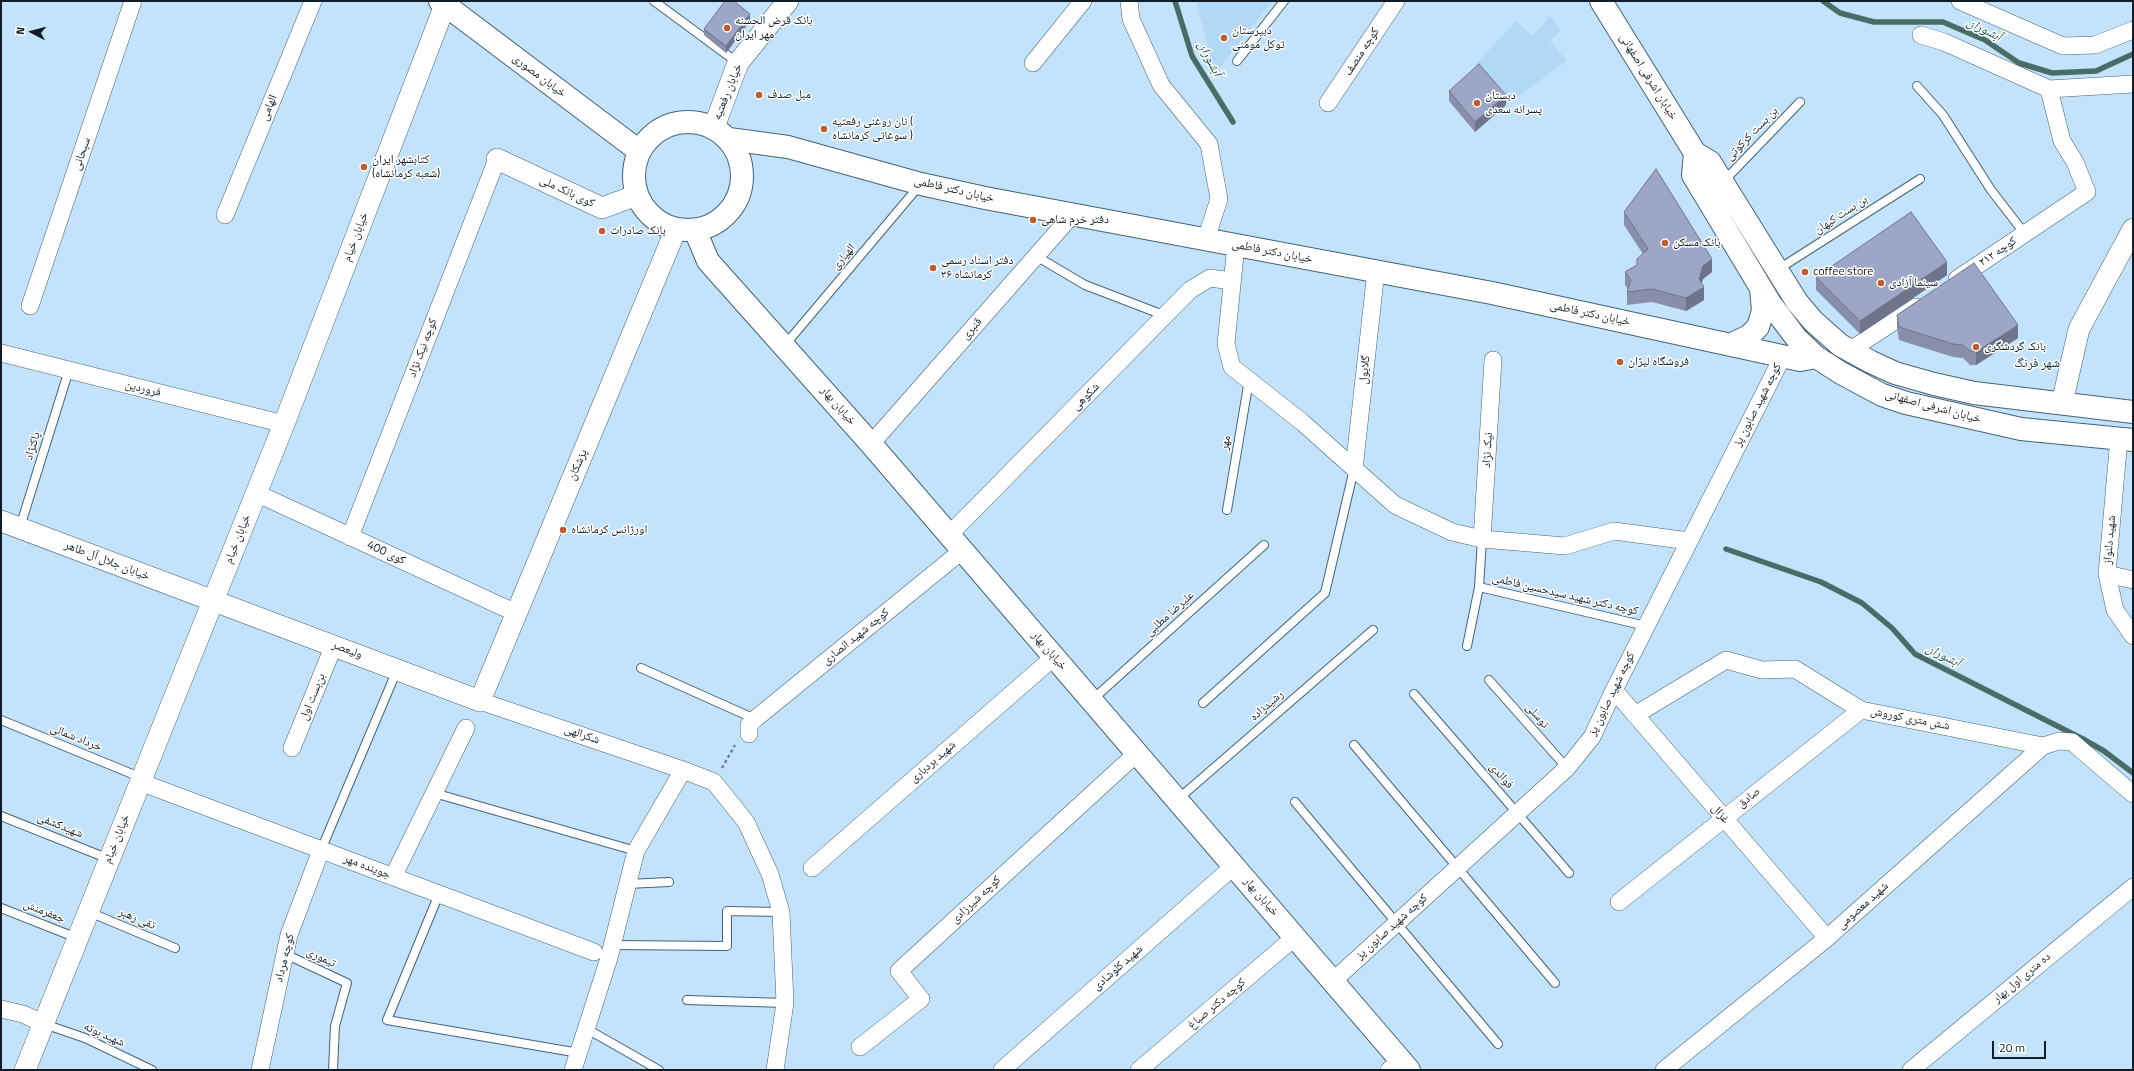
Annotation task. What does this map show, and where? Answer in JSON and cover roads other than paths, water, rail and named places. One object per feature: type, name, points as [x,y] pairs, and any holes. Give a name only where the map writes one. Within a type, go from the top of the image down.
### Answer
[{"type":"main road","name":"خیابان اشرفی اصفهانی","points":[[1601,1],[1695,153],[1710,162],[1776,271],[1797,302],[1813,321],[1849,351],[1895,372],[1934,384],[1974,393],[2133,412]]},
{"type":"main road","name":"خیابان مصوری","points":[[442,3],[639,151]]},
{"type":"main road","points":[[693,121],[722,133],[739,155],[743,174],[740,192],[732,208],[726,216],[707,227],[685,230],[660,223],[648,213],[637,195],[634,180],[635,166],[639,151],[648,139],[658,130],[672,124],[693,121]]},
{"type":"main road","name":"خیابان دکتر فاطمی","points":[[722,133],[788,146],[921,184],[1492,293],[1800,360],[1816,357]]},
{"type":"main road","name":"خیابان اشرفی اصفهانی","points":[[1695,153],[1693,175],[1761,288],[1788,328],[1816,357],[1863,386],[1906,403],[2021,429],[2126,439]]},
{"type":"main road","name":"خیابان بهار","points":[[685,230],[708,261],[785,345],[1333,980],[1400,1067]]},
{"type":"main road","points":[[1730,345],[1749,336],[1758,327],[1763,312],[1761,288]]},
{"type":"street","name":"سبحانی","points":[[30,306],[134,1]]},
{"type":"street","name":"الهامی","points":[[225,215],[313,1]]},
{"type":"street","name":"خیابان رفعتیه","points":[[722,133],[738,63],[788,1]]},
{"type":"street","points":[[1034,63],[1082,1]]},
{"type":"street","points":[[1129,1],[1131,19],[1161,86],[1209,144],[1219,199],[1206,239]]},
{"type":"street","name":"کوچه منصف","points":[[1328,104],[1396,1]]},
{"type":"street","points":[[1960,1],[2063,46],[2095,45],[2133,30]]},
{"type":"street","name":"خیابان خیام","points":[[25,1070],[284,424],[442,3]]},
{"type":"street","points":[[1921,34],[1944,42],[2049,89],[2133,84]]},
{"type":"street","name":"کوچه ۲۱۲","points":[[1947,286],[2087,192],[2075,162],[2062,141],[2049,89]]},
{"type":"street","name":"کوی بانک ملی","points":[[497,159],[602,208],[637,195]]},
{"type":"street","name":"کوچه نیک نژاد","points":[[350,537],[497,159]]},
{"type":"street","name":"قنبری","points":[[871,444],[1073,214]]},
{"type":"street","points":[[2062,403],[2079,329],[2133,229]]},
{"type":"street","name":"پزشکان","points":[[480,701],[516,613],[685,230]]},
{"type":"street","points":[[1236,245],[1226,344],[1232,367],[1302,422],[1395,505],[1452,532],[1482,539],[1565,546],[1614,531],[1689,541]]},
{"type":"street","name":"گلایول","points":[[1354,469],[1376,271]]},
{"type":"street","name":"شکوهی","points":[[956,543],[1190,290],[1210,278],[1232,281]]},
{"type":"street","points":[[1849,351],[1927,299]]},
{"type":"street","name":"فروردین","points":[[1,353],[284,424]]},
{"type":"street","name":"کوچه شهید صابون پز","points":[[1333,980],[1567,768],[1592,737],[1646,626],[1783,356]]},
{"type":"street","name":"نیک نژاد","points":[[1482,539],[1493,360]]},
{"type":"street","name":"شهید دلنواز","points":[[2126,439],[2107,574],[2115,610],[2133,636]]},
{"type":"street","name":"کوی 400","points":[[256,493],[516,613]]},
{"type":"street","name":"خیابان جلال آل طاهر","points":[[10,524],[213,602]]},
{"type":"street","name":"کوچه شهید انصاری","points":[[751,726],[956,543]]},
{"type":"street","points":[[2107,574],[2133,580]]},
{"type":"street","name":"ولیعصر","points":[[213,602],[398,668],[480,701]]},
{"type":"street","name":"بن‌بست اول","points":[[292,748],[334,646]]},
{"type":"street","name":"شهید بردباری","points":[[812,868],[1054,657]]},
{"type":"street","name":"شش متری کوروش","points":[[1635,715],[1726,660],[1762,670],[1795,669],[1861,710],[2043,746]]},
{"type":"street","name":"غزال","points":[[1614,690],[1827,938]]},
{"type":"street","name":"شکرالهی","points":[[480,701],[684,770],[714,782],[746,822],[770,874],[781,912]]},
{"type":"street","name":"صادق","points":[[1619,902],[1861,710]]},
{"type":"street","points":[[393,877],[466,728]]},
{"type":"street","name":"شهید معصومی","points":[[1664,1070],[1827,938],[2043,746],[2060,741],[2072,742],[2133,794]]},
{"type":"street","name":"کوچه شیرزادی","points":[[860,1047],[921,999],[899,971],[1136,753]]},
{"type":"street","points":[[573,1070],[612,945],[636,851],[684,770]]},
{"type":"street","name":"جوینده مهر","points":[[141,780],[321,850],[594,952]]},
{"type":"street","name":"کوچه مرداد","points":[[260,1070],[290,935],[321,850]]},
{"type":"street","name":"شهید کلوشادی","points":[[1002,1070],[1234,866]]},
{"type":"street","name":"ده متری اول بهار","points":[[1911,1070],[2133,887]]},
{"type":"street","points":[[775,1070],[785,1003],[781,912]]},
{"type":"street","name":"کوچه دکتر صباغ","points":[[1139,1070],[1295,937]]},
{"type":"street","points":[[1,1009],[23,1014],[44,1024]]},
{"type":"lane","points":[[654,1],[738,63]]},
{"type":"lane","points":[[1238,61],[1284,1]]},
{"type":"lane","points":[[1917,86],[1943,115],[1991,190],[2025,234]]},
{"type":"lane","name":"بن بست کرکوتی","points":[[1722,182],[1800,102]]},
{"type":"lane","name":"بن بست کیهان","points":[[1776,271],[1920,179]]},
{"type":"lane","name":"الهیاری","points":[[785,345],[921,184]]},
{"type":"lane","points":[[1036,256],[1085,285],[1166,316]]},
{"type":"lane","name":"پاکنژاد","points":[[10,524],[69,370]]},
{"type":"lane","name":"مهر","points":[[1227,510],[1249,380]]},
{"type":"lane","points":[[1203,703],[1325,593],[1354,469]]},
{"type":"lane","points":[[1467,646],[1479,587],[1482,539]]},
{"type":"lane","name":"علیرضا مطلبی","points":[[1092,700],[1264,545]]},
{"type":"lane","name":"کوچه دکتر شهید سیدحسین فاطمی","points":[[1479,587],[1646,626]]},
{"type":"lane","name":"رشیدزاده","points":[[1177,800],[1373,630]]},
{"type":"lane","points":[[321,850],[398,668]]},
{"type":"lane","points":[[641,668],[751,726]]},
{"type":"lane","name":"توسلی","points":[[1489,680],[1567,768]]},
{"type":"lane","name":"فوائدی","points":[[1414,694],[1569,873]]},
{"type":"lane","name":"خرداد شمالی","points":[[1,720],[141,780]]},
{"type":"lane","points":[[1354,745],[1555,983]]},
{"type":"lane","points":[[434,793],[636,851]]},
{"type":"lane","points":[[1295,802],[1498,1044]]},
{"type":"lane","name":"شهیدکشفی","points":[[1,816],[110,859]]},
{"type":"lane","points":[[627,884],[669,882]]},
{"type":"lane","points":[[439,894],[387,1020],[579,1052]]},
{"type":"lane","name":"جعفرمنش","points":[[1,908],[78,939]]},
{"type":"lane","points":[[612,945],[727,946],[727,911],[781,912]]},
{"type":"lane","name":"تقی رهبر","points":[[89,912],[175,948]]},
{"type":"lane","name":"تیموری","points":[[285,954],[347,983],[335,1026],[333,1070]]},
{"type":"lane","points":[[687,1000],[785,1003]]},
{"type":"lane","name":"شهید بوته","points":[[44,1024],[85,1038],[152,1070]]},
{"type":"lane","points":[[587,1029],[659,1070]]},
{"type":"waterway","name":"آبشوران","points":[[1175,1],[1192,56],[1233,122]]},
{"type":"waterway","name":"آبشوران","points":[[1823,1],[1840,13],[1874,22],[1943,22],[1985,40],[2019,63],[2052,73],[2096,71],[2133,54]]},
{"type":"waterway","name":"آبشوران","points":[[1726,549],[1821,582],[1862,603],[1892,628],[1915,654],[2083,739],[2104,751],[2133,773]]},
{"type":"place","name":"بانک قرض الحسنه مهر ایران","points":[[727,28]]},
{"type":"place","name":"دبیرستان توکل مومنی","points":[[1224,38]]},
{"type":"place","name":"مبل صدف","points":[[759,95]]},
{"type":"place","name":"دبستان پسرانه سعدی","points":[[1477,103]]},
{"type":"place","name":"نان روغنی رفعتیه ( سوغاتی کرمانشاه )","points":[[824,129]]},
{"type":"place","name":"کتابشهر ایران (شعبه کرمانشاه)","points":[[364,167]]},
{"type":"place","name":"دفتر خرم شاهی","points":[[1033,220]]},
{"type":"place","name":"بانک صادرات","points":[[602,231]]},
{"type":"place","name":"بانک مسکن","points":[[1665,243]]},
{"type":"place","name":"دفتر اسناد رسمی ۳۶ کرمانشاه","points":[[933,268]]},
{"type":"place","name":"coffee store","points":[[1805,272]]},
{"type":"place","name":"سینما آزادی","points":[[1881,283]]},
{"type":"place","name":"بانک گردشگری","points":[[1976,347]]},
{"type":"place","name":"فروشگاه لیژان","points":[[1620,362]]},
{"type":"place","name":"اورژانس کرمانشاه","points":[[563,530]]},
{"type":"district","name":"شهر فرنگ","points":[[2037,364]]}]
